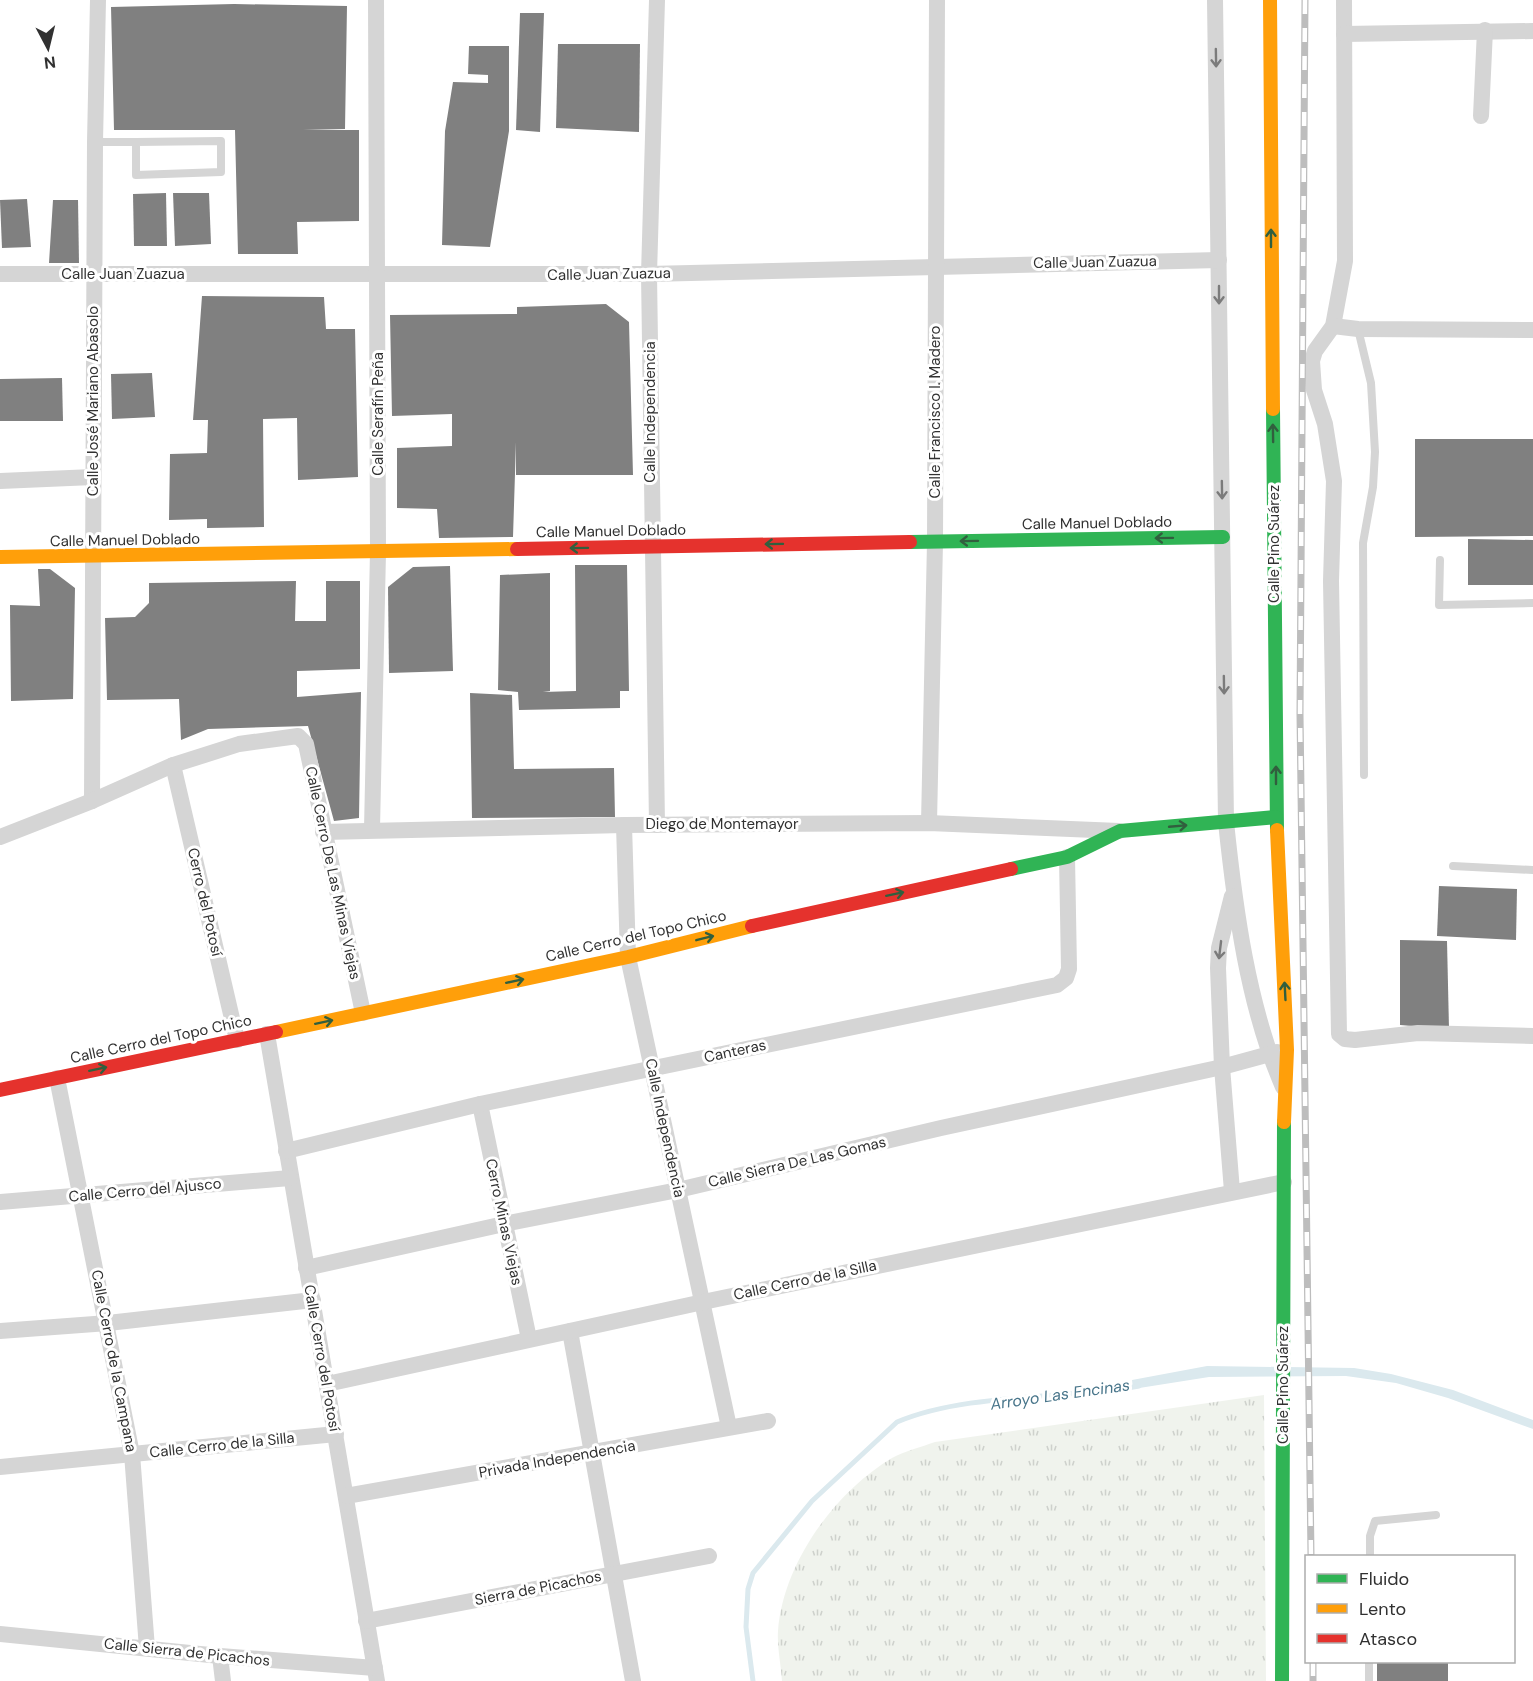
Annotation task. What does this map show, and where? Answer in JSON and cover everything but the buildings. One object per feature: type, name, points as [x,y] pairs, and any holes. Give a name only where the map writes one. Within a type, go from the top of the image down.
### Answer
[{"type":"street","name":"Calle José Mariano Abasolo","points":[[92,801],[94,274],[98,0]]},
{"type":"street","name":"Calle Serafín Peña","points":[[372,829],[378,552],[376,0]]},
{"type":"street","name":"Calle Independencia","points":[[657,0],[649,274],[651,546],[657,825]]},
{"type":"street","name":"Calle Francisco I. Madero","points":[[929,823],[935,542],[937,0]]},
{"type":"street","name":"Calle Pino Suárez","points":[[1215,0],[1226,822],[1233,893],[1269,1054],[1284,1088]]},
{"type":"street","name":"Calle Pino Suárez","points":[[1270,0],[1276,817],[1287,1050],[1284,1088],[1282,1681]]},
{"type":"street","points":[[1344,0],[1345,261],[1333,326],[1315,351],[1312,368],[1314,390],[1325,424],[1334,481],[1331,581],[1339,1034],[1347,1039],[1418,1033],[1533,1036]]},
{"type":"street","points":[[1481,116],[1485,30]]},
{"type":"street","points":[[1344,34],[1533,31]]},
{"type":"street","name":"Calle Juan Zuazua","points":[[0,274],[377,276],[649,274],[1219,260]]},
{"type":"street","points":[[1333,326],[1358,329],[1533,330]]},
{"type":"street","points":[[0,481],[93,477]]},
{"type":"street","name":"Calle Manuel Doblado","points":[[0,557],[93,558],[1223,537]]},
{"type":"street","name":"Calle Cerro De Las Minas Viejas","points":[[173,765],[239,744],[298,736],[306,744],[363,1013]]},
{"type":"street","points":[[1,834],[92,801],[173,765]]},
{"type":"street","name":"Cerro del Potosí","points":[[173,765],[237,1040]]},
{"type":"street","name":"Calle Cerro del Topo Chico","points":[[0,1090],[628,957],[791,916],[1067,857],[1120,831],[1276,817]]},
{"type":"street","name":"Diego de Montemayor","points":[[323,832],[372,829],[624,825],[929,823],[1120,831]]},
{"type":"street","name":"Calle Independencia","points":[[624,825],[628,957],[729,1427]]},
{"type":"street","name":"Canteras","points":[[286,1151],[480,1104],[1057,985],[1066,978],[1069,969],[1067,857]]},
{"type":"street","name":"Calle Pino Suárez","points":[[1232,1191],[1222,1067],[1219,958],[1233,893]]},
{"type":"street","name":"Calle Cerro del Potosí","points":[[267,1034],[376,1675]]},
{"type":"street","name":"Calle Sierra De Las Gomas","points":[[306,1268],[504,1224],[678,1190],[941,1128],[1222,1067],[1287,1050]]},
{"type":"street","name":"Calle Cerro de la Campana","points":[[57,1078],[108,1323],[132,1454],[147,1648]]},
{"type":"street","name":"Cerro Minas Viejas","points":[[480,1104],[530,1340]]},
{"type":"street","name":"Calle Cerro del Ajusco","points":[[0,1202],[290,1178]]},
{"type":"street","name":"Calle Cerro de la Silla","points":[[327,1384],[570,1330],[1284,1182]]},
{"type":"street","points":[[0,1331],[108,1323],[313,1300]]},
{"type":"street","points":[[570,1330],[633,1681]]},
{"type":"street","name":"Privada Independencia","points":[[346,1496],[768,1421]]},
{"type":"street","name":"Calle Cerro de la Silla","points":[[0,1467],[336,1434]]},
{"type":"street","name":"Sierra de Picachos","points":[[366,1621],[709,1556]]},
{"type":"street","name":"Calle Sierra de Picachos","points":[[0,1634],[147,1648],[376,1675]]},
{"type":"street","points":[[220,1656],[223,1681]]},
{"type":"lane","points":[[95,142],[221,141],[220,172],[136,175],[136,142]]},
{"type":"lane","points":[[1358,329],[1371,383],[1375,452],[1373,487],[1363,543],[1364,775]]},
{"type":"lane","points":[[1440,560],[1439,605],[1533,603]]},
{"type":"lane","points":[[1453,866],[1533,870]]},
{"type":"lane","points":[[1370,1555],[1370,1536],[1375,1521],[1436,1515]]},
{"type":"lane","points":[[1369,1663],[1369,1681]]},
{"type":"green space","points":[[1264,1395],[1266,1681],[782,1681],[778,1631],[782,1605],[801,1555],[832,1510],[871,1472],[892,1458],[935,1442]]},
{"type":"shaded area","points":[[1207,1366],[1354,1368],[1391,1374],[1453,1390],[1533,1420],[1533,1429],[1448,1398],[1396,1383],[1346,1376],[1209,1377],[1133,1389],[1132,1380]]},
{"type":"waterway","name":"Arroyo Las Encinas","points":[[753,1681],[746,1627],[748,1589],[753,1573],[812,1501],[897,1422],[924,1413],[984,1401],[1139,1386]]},
{"type":"railway","points":[[1305,0],[1300,714],[1311,1555]]},
{"type":"railway","points":[[1313,1663],[1313,1681]]},
{"type":"traffic: fast","points":[[1273,409],[1277,830]]},
{"type":"traffic: fast","points":[[910,542],[1223,537]]},
{"type":"traffic: fast","points":[[1011,869],[1067,857],[1120,831],[1276,817]]},
{"type":"traffic: fast","points":[[1282,1681],[1284,1122]]},
{"type":"traffic: slow","points":[[1270,0],[1273,409]]},
{"type":"traffic: slow","points":[[0,557],[517,549]]},
{"type":"traffic: slow","points":[[1277,830],[1287,1050],[1284,1122]]},
{"type":"traffic: slow","points":[[276,1032],[628,957],[752,926]]},
{"type":"traffic: jam","points":[[517,549],[910,542]]},
{"type":"traffic: jam","points":[[752,926],[1011,869]]},
{"type":"traffic: jam","points":[[0,1090],[276,1032]]}]
